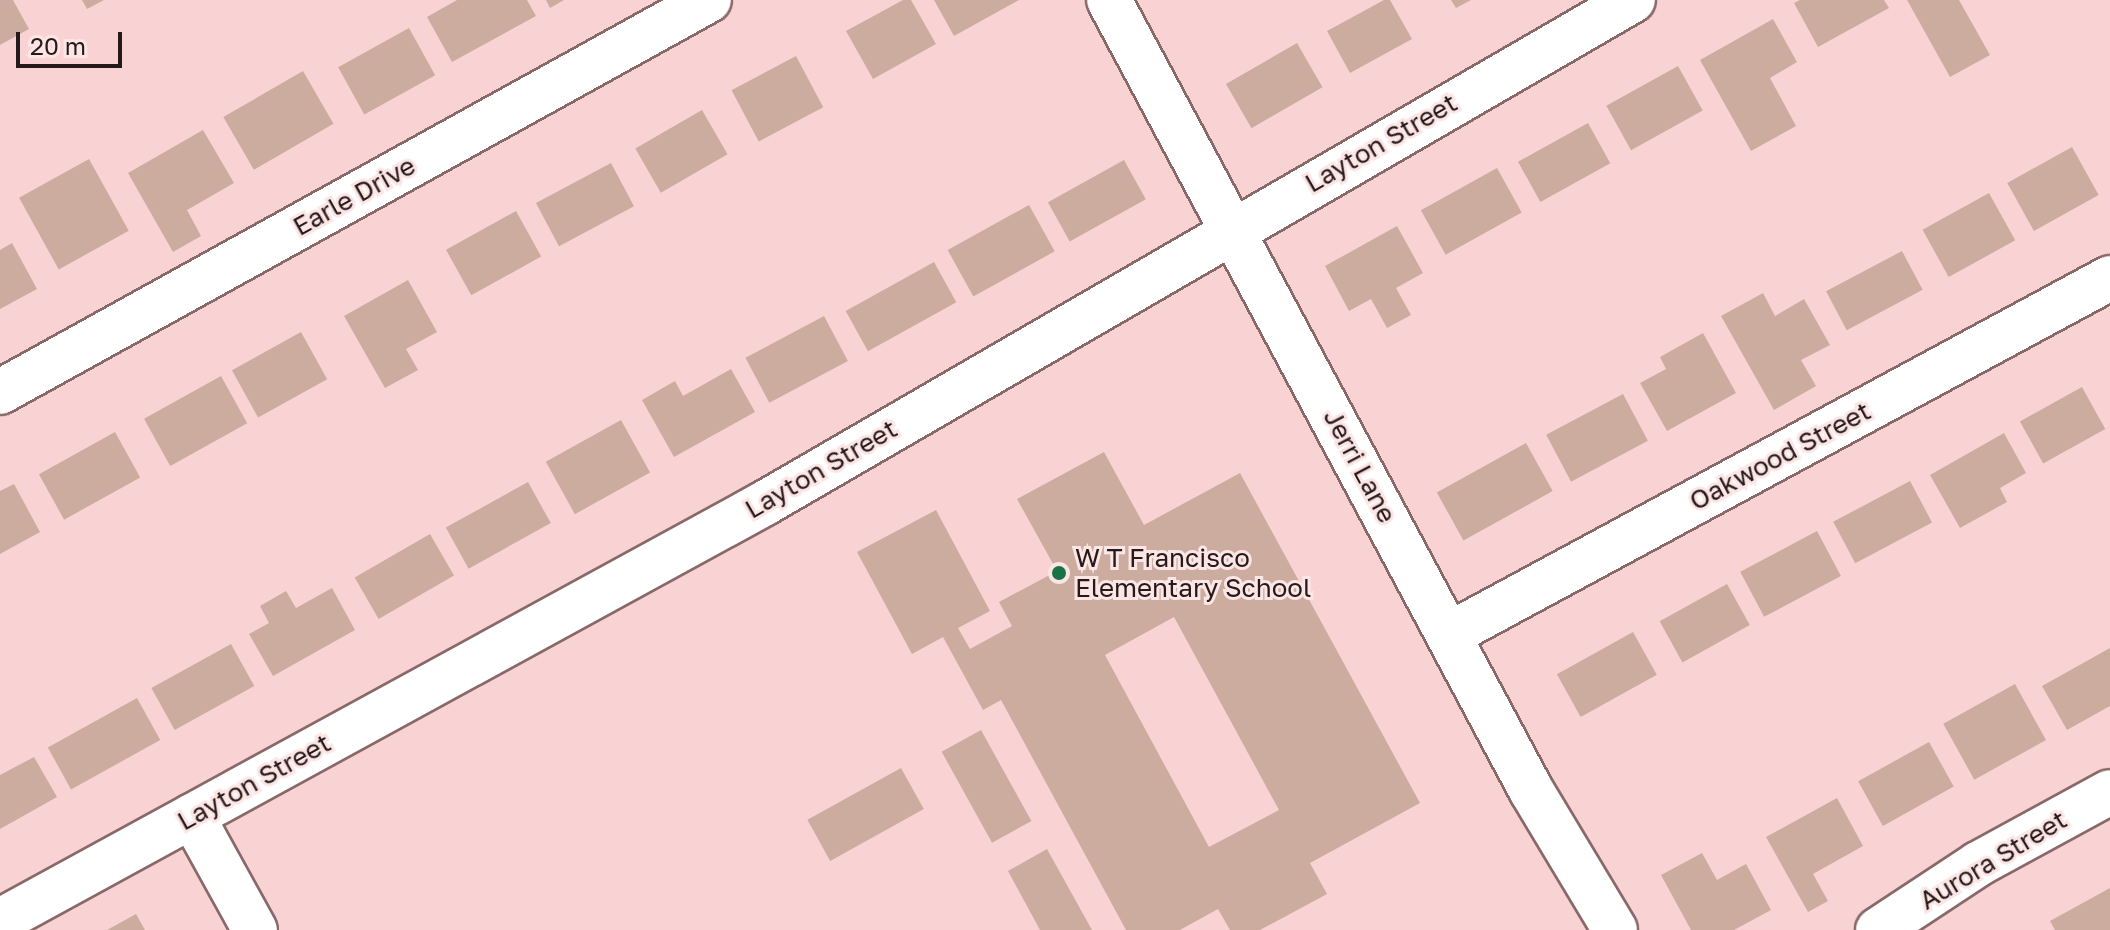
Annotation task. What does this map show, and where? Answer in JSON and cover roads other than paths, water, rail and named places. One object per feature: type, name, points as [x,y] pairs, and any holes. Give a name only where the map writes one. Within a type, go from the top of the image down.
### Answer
[{"type":"street","name":"Earle Drive","points":[[0,392],[709,0]]},
{"type":"street","name":"Jerri Lane","points":[[1109,0],[1233,227],[1531,790],[1615,930]]},
{"type":"street","name":"Layton Street","points":[[0,921],[765,503],[1233,227],[1633,0]]},
{"type":"street","name":"Oakwood Street","points":[[1450,634],[2110,278]]},
{"type":"street","name":"Aurora Street","points":[[1878,930],[1978,864],[2110,792]]},
{"type":"street","points":[[192,816],[255,930]]},
{"type":"place","name":"W T Francisco Elementary School","points":[[1059,573]]}]
